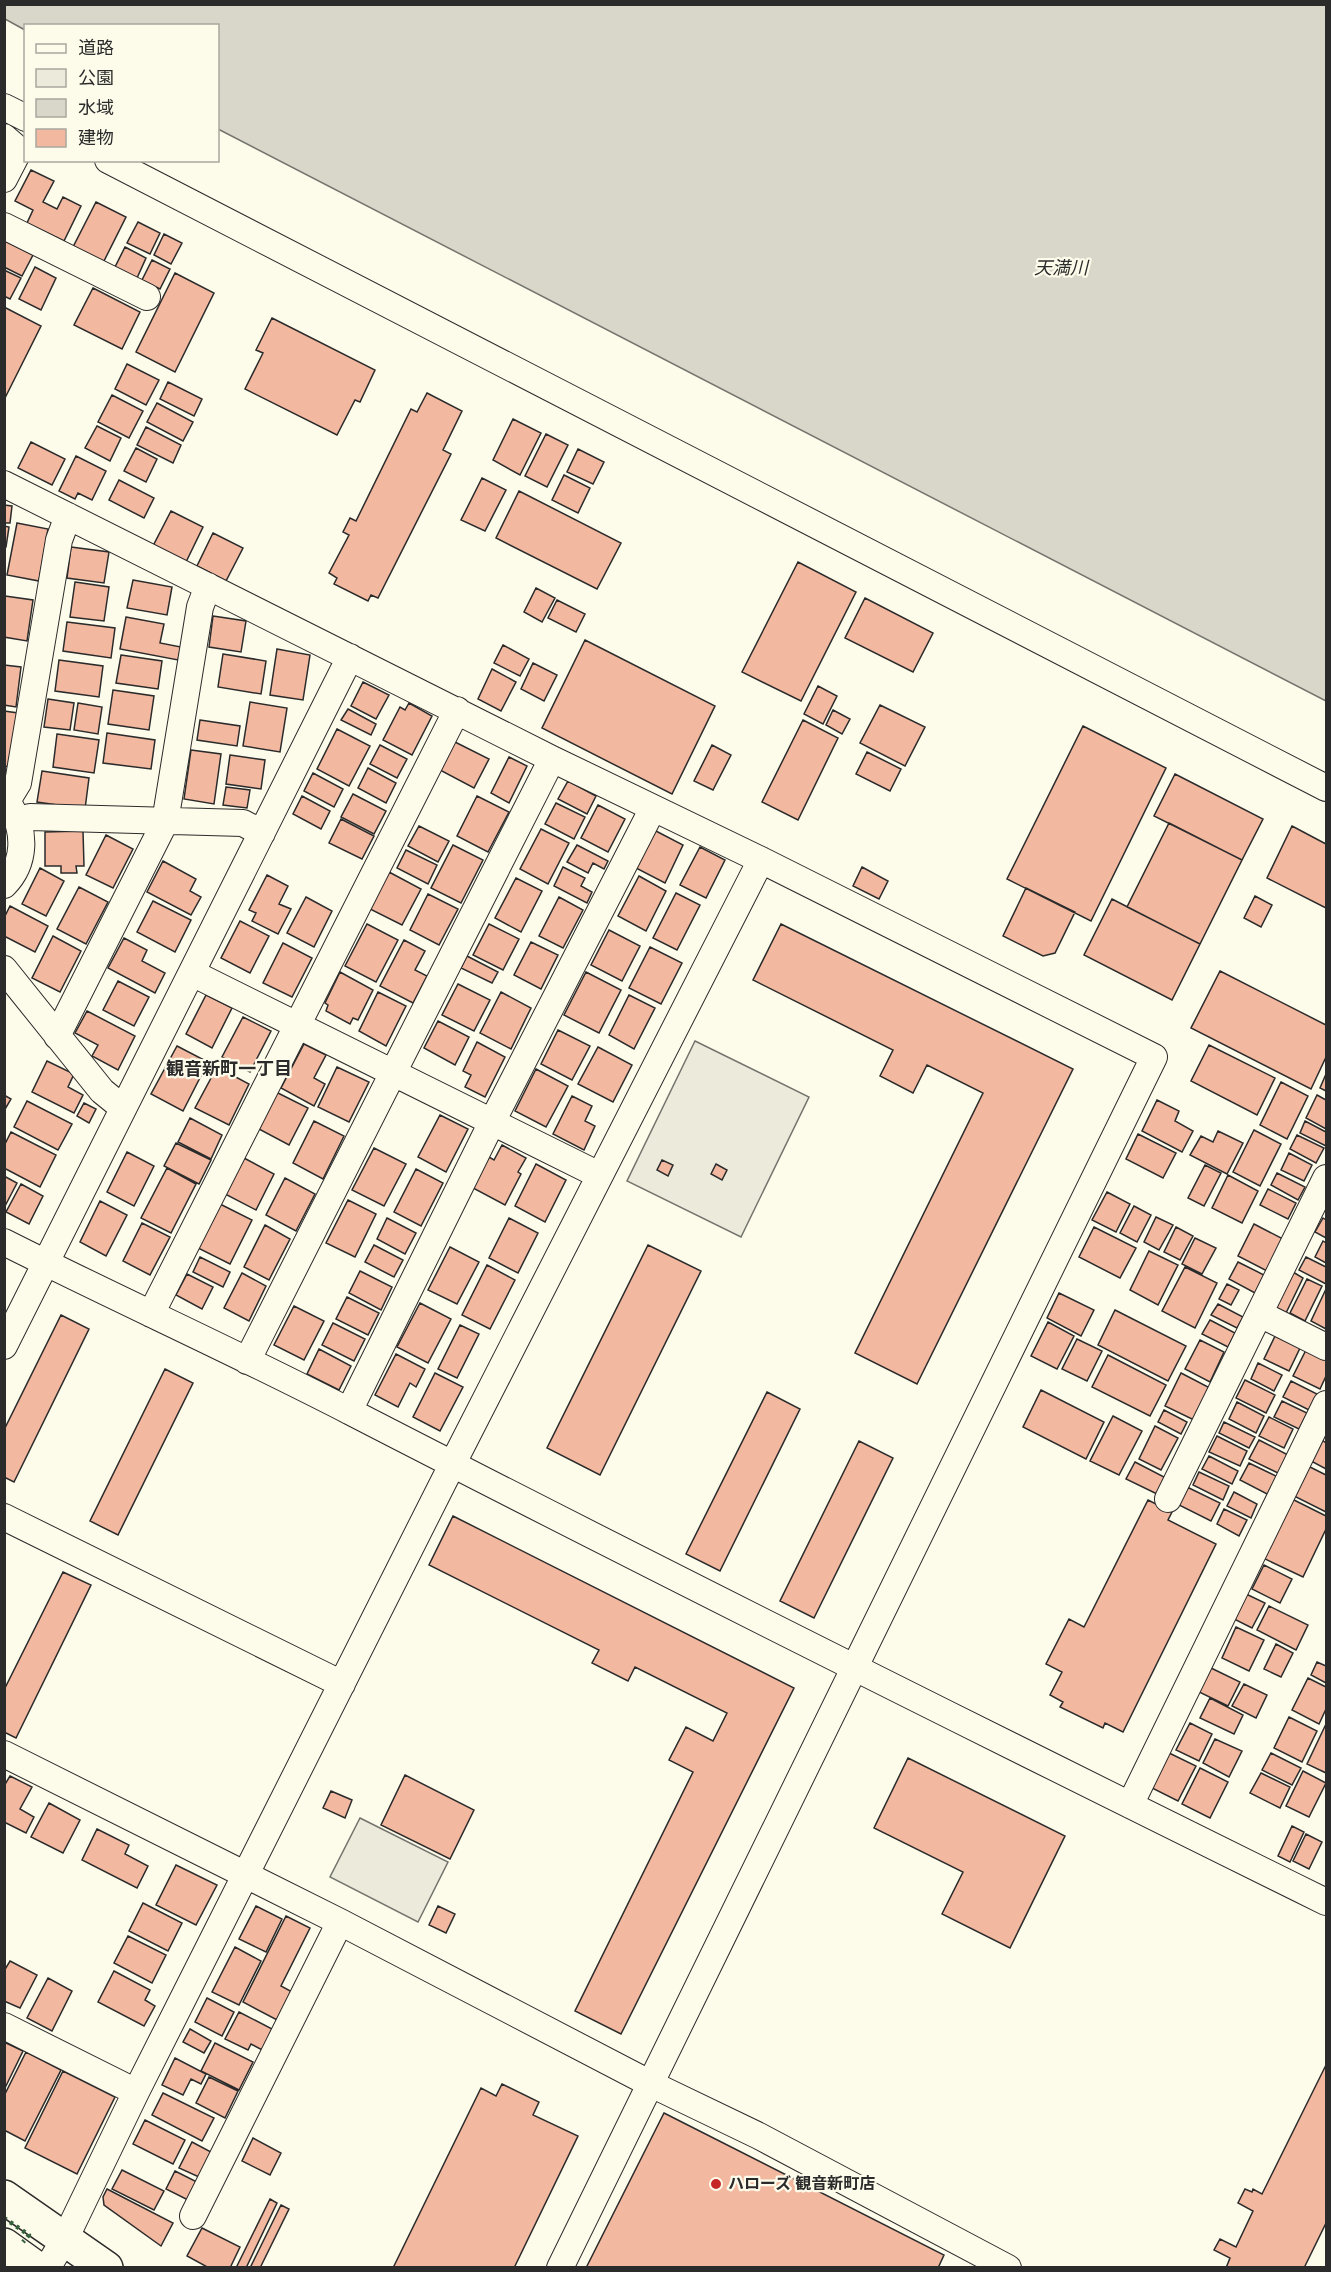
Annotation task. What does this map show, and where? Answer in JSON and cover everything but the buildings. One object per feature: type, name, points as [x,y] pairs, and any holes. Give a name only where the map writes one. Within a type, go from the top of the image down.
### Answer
[{"type":"main road","points":[[4,2197],[106,2268]]},
{"type":"main road","points":[[4,2245],[36,2268]]},
{"type":"street","points":[[4,107],[24,117]]},
{"type":"street","points":[[4,137],[19,150],[4,179]]},
{"type":"street","points":[[112,162],[1326,788]]},
{"type":"street","points":[[4,226],[147,297]]},
{"type":"street","points":[[4,484],[1154,1057],[560,2268]]},
{"type":"street","points":[[4,885],[13,876],[23,842],[10,807],[18,783],[59,540],[68,516]]},
{"type":"street","points":[[57,1036],[165,822],[200,608],[208,586]]},
{"type":"street","points":[[4,1346],[350,657]]},
{"type":"street","points":[[151,1314],[457,710]]},
{"type":"street","points":[[247,1361],[552,759]]},
{"type":"street","points":[[10,807],[30,817],[243,824],[262,832]]},
{"type":"street","points":[[350,1411],[492,1122],[653,808]]},
{"type":"street","points":[[47,2268],[65,2239],[246,1874],[761,860]]},
{"type":"street","points":[[4,969],[102,1091],[123,1108]]},
{"type":"street","points":[[192,973],[599,1175]]},
{"type":"street","points":[[1168,1499],[1326,1179]]},
{"type":"street","points":[[4,1242],[350,1411],[452,1466],[853,1668],[1326,1902]]},
{"type":"street","points":[[1260,1314],[1326,1347]]},
{"type":"street","points":[[1130,1805],[1326,1404]]},
{"type":"street","points":[[4,1517],[342,1684]]},
{"type":"street","points":[[4,1754],[246,1874],[651,2084],[759,2136],[969,2259],[1008,2268]]},
{"type":"street","points":[[193,2216],[340,1922]]},
{"type":"street","points":[[4,2026],[136,2092]]},
{"type":"green space","points":[[695,1041],[809,1097],[741,1237],[627,1181]]},
{"type":"green space","points":[[360,1818],[448,1862],[418,1922],[330,1877]]},
{"type":"water","name":"天満川","points":[[4,5],[1326,5],[1326,701],[219,130],[219,24],[24,24],[24,29],[5,19]]},
{"type":"hedge","points":[[4,2218],[29,2235],[23,2242]]},
{"type":"place","name":"ハローズ 観音新町店","points":[[716,2184]]},
{"type":"district","name":"観音新町一丁目","points":[[229,1069]]}]
